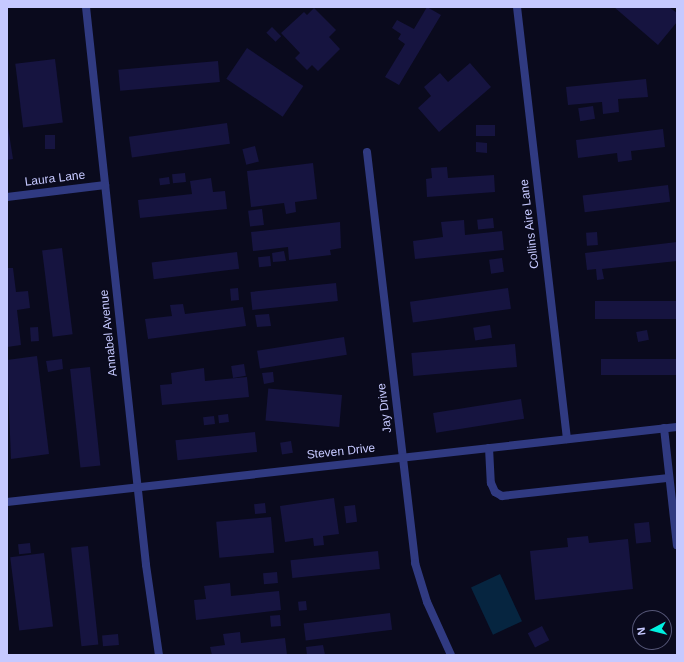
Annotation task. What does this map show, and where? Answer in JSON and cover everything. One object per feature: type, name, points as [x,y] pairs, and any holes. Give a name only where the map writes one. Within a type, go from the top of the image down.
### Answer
[{"type":"street","name":"Annabel Avenue","points":[[86,7],[137,487],[159,655]]},
{"type":"street","name":"Collins Aire Lane","points":[[517,7],[567,439]]},
{"type":"street","name":"Jay Drive","points":[[367,152],[402,457],[416,564],[427,602],[451,655]]},
{"type":"street","name":"Laura Lane","points":[[7,197],[105,185]]},
{"type":"street","name":"Steven Drive","points":[[7,502],[677,427]]},
{"type":"street","points":[[664,428],[677,545]]},
{"type":"street","points":[[489,448],[491,483],[495,492],[502,496],[669,478]]},
{"type":"water","points":[[500,574],[522,621],[493,635],[471,588]]},
{"type":"building","points":[[427,7],[441,15],[399,85],[385,77],[405,44],[398,39],[401,34],[392,28],[397,20],[414,29]]},
{"type":"building","points":[[614,7],[669,7],[677,13],[677,22],[658,45]]},
{"type":"building","points":[[314,8],[336,30],[329,37],[340,49],[318,71],[312,65],[307,70],[295,58],[300,53],[281,33],[304,12],[307,15]]},
{"type":"building","points":[[272,27],[281,36],[276,42],[266,33]]},
{"type":"building","points":[[247,48],[303,86],[283,117],[226,79]]},
{"type":"building","points":[[55,59],[63,123],[23,127],[15,64]]},
{"type":"building","points":[[218,61],[220,82],[120,91],[118,70]]},
{"type":"building","points":[[470,63],[491,87],[439,132],[418,108],[431,96],[424,87],[440,73],[448,82]]},
{"type":"building","points":[[646,79],[648,97],[618,99],[619,112],[603,114],[602,102],[568,105],[566,87]]},
{"type":"building","points":[[593,106],[595,119],[580,121],[578,108]]},
{"type":"building","points":[[7,121],[13,159],[7,160]]},
{"type":"building","points":[[227,123],[230,144],[132,158],[129,137]]},
{"type":"building","points":[[476,125],[495,125],[495,136],[476,136]]},
{"type":"building","points":[[663,129],[665,147],[631,151],[632,160],[618,162],[617,153],[578,158],[576,140]]},
{"type":"building","points":[[45,135],[55,135],[55,149],[45,149]]},
{"type":"building","points":[[476,142],[487,143],[487,153],[476,152]]},
{"type":"building","points":[[255,146],[259,162],[246,165],[242,149]]},
{"type":"building","points":[[313,163],[317,199],[295,202],[296,212],[286,214],[284,203],[251,207],[247,171]]},
{"type":"building","points":[[447,167],[448,178],[494,175],[495,192],[427,197],[426,179],[432,178],[431,168]]},
{"type":"building","points":[[185,173],[186,182],[173,183],[172,174]]},
{"type":"building","points":[[169,177],[170,184],[160,185],[159,178]]},
{"type":"building","points":[[211,178],[213,192],[225,191],[227,209],[140,218],[138,200],[192,194],[190,181]]},
{"type":"building","points":[[668,185],[670,202],[585,212],[583,195]]},
{"type":"building","points":[[262,209],[264,225],[250,227],[248,211]]},
{"type":"building","points":[[493,218],[494,228],[478,230],[477,220]]},
{"type":"building","points":[[464,220],[465,235],[502,231],[504,250],[415,259],[413,241],[443,237],[441,222]]},
{"type":"building","points":[[340,222],[341,248],[330,250],[331,255],[289,260],[288,247],[253,251],[251,232]]},
{"type":"building","points":[[597,232],[598,245],[587,246],[586,233]]},
{"type":"building","points":[[677,242],[677,261],[602,269],[604,279],[597,280],[596,269],[587,270],[585,253]]},
{"type":"building","points":[[62,248],[73,334],[53,337],[42,250]]},
{"type":"building","points":[[284,251],[286,261],[273,262],[272,253]]},
{"type":"building","points":[[237,252],[239,269],[154,279],[152,262]]},
{"type":"building","points":[[270,256],[271,266],[259,267],[258,257]]},
{"type":"building","points":[[502,258],[504,272],[491,274],[489,260]]},
{"type":"building","points":[[7,268],[13,268],[16,292],[28,291],[30,308],[17,310],[21,345],[7,347]]},
{"type":"building","points":[[336,283],[338,301],[252,310],[250,292]]},
{"type":"building","points":[[238,288],[239,300],[231,301],[230,289]]},
{"type":"building","points":[[508,288],[511,309],[413,323],[410,302]]},
{"type":"building","points":[[595,301],[677,301],[677,319],[595,319]]},
{"type":"building","points":[[183,304],[185,314],[243,307],[246,326],[148,339],[145,319],[172,316],[170,305]]},
{"type":"building","points":[[269,314],[271,326],[257,327],[255,315]]},
{"type":"building","points":[[490,325],[492,338],[475,340],[473,328]]},
{"type":"building","points":[[38,327],[39,341],[31,342],[30,328]]},
{"type":"building","points":[[647,330],[649,340],[638,342],[636,332]]},
{"type":"building","points":[[344,337],[347,355],[260,369],[257,351]]},
{"type":"building","points":[[515,344],[517,367],[413,376],[411,353]]},
{"type":"building","points":[[37,356],[49,454],[11,459],[7,360]]},
{"type":"building","points":[[62,359],[63,369],[48,372],[46,361]]},
{"type":"building","points":[[601,359],[677,359],[677,375],[601,375]]},
{"type":"building","points":[[244,364],[246,376],[233,378],[231,366]]},
{"type":"building","points":[[90,367],[100,465],[80,468],[70,369]]},
{"type":"building","points":[[204,368],[205,381],[247,377],[249,397],[162,405],[160,385],[172,384],[171,373]]},
{"type":"building","points":[[273,372],[274,382],[264,384],[262,373]]},
{"type":"building","points":[[268,389],[342,395],[339,427],[265,420]]},
{"type":"building","points":[[521,399],[524,419],[436,433],[433,413]]},
{"type":"building","points":[[228,414],[229,422],[219,423],[218,415]]},
{"type":"building","points":[[214,416],[215,424],[204,425],[203,417]]},
{"type":"building","points":[[255,432],[257,452],[178,460],[175,440]]},
{"type":"building","points":[[291,441],[293,453],[282,455],[280,443]]},
{"type":"building","points":[[334,498],[339,534],[323,536],[324,545],[314,546],[313,538],[285,542],[280,506]]},
{"type":"building","points":[[265,503],[266,513],[255,514],[254,504]]},
{"type":"building","points":[[355,505],[357,522],[346,523],[344,506]]},
{"type":"building","points":[[271,517],[274,553],[219,558],[216,522]]},
{"type":"building","points":[[649,522],[651,542],[636,543],[634,524]]},
{"type":"building","points":[[588,536],[589,543],[628,539],[633,589],[535,600],[530,551],[568,547],[567,538]]},
{"type":"building","points":[[30,543],[31,553],[19,554],[18,544]]},
{"type":"building","points":[[88,546],[98,644],[81,646],[71,548]]},
{"type":"building","points":[[378,551],[380,569],[292,578],[290,560]]},
{"type":"building","points":[[44,553],[53,626],[19,631],[10,557]]},
{"type":"building","points":[[277,572],[278,583],[264,584],[263,573]]},
{"type":"building","points":[[230,583],[231,596],[279,591],[281,610],[196,620],[194,600],[206,599],[204,586]]},
{"type":"building","points":[[306,601],[307,610],[299,611],[298,602]]},
{"type":"building","points":[[390,613],[392,630],[306,640],[304,624]]},
{"type":"building","points":[[280,615],[281,626],[271,627],[270,616]]},
{"type":"building","points":[[542,626],[549,640],[535,648],[528,633]]},
{"type":"building","points":[[240,632],[241,643],[285,638],[287,655],[212,655],[210,647],[225,645],[223,634]]},
{"type":"building","points":[[118,634],[119,645],[103,646],[102,635]]},
{"type":"building","points":[[323,645],[325,655],[307,655],[306,647]]}]
